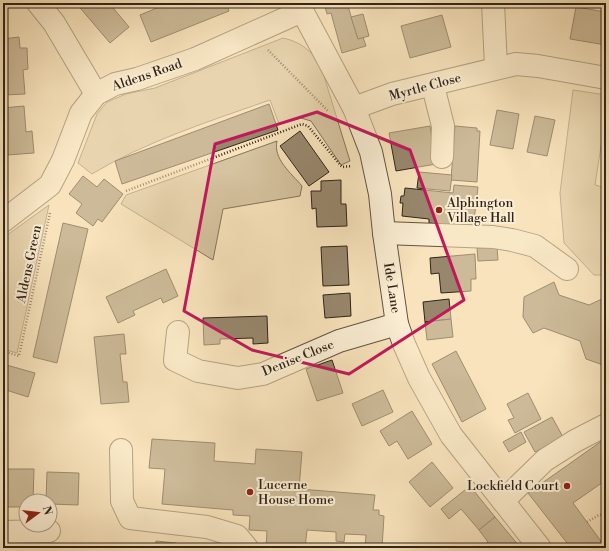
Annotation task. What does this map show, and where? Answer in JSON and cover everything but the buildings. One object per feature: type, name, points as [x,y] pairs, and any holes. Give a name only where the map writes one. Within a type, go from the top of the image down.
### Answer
[{"type":"street","points":[[38,3],[54,23],[96,94]]},
{"type":"street","points":[[493,3],[496,68]]},
{"type":"street","name":"Aldens Road","points":[[3,220],[50,185],[63,160],[81,113],[96,94],[114,84],[137,79],[195,59],[252,34],[300,7]]},
{"type":"street","name":"Ide Lane","points":[[300,7],[354,108],[370,152],[380,194],[397,324],[419,378],[451,436],[540,548]]},
{"type":"street","name":"Myrtle Close","points":[[354,108],[392,94],[432,86],[516,64],[538,66],[606,78]]},
{"type":"street","points":[[432,86],[443,126],[442,157]]},
{"type":"street","points":[[384,233],[493,237],[512,240],[535,246],[567,269]]},
{"type":"street","name":"Denise Close","points":[[178,332],[172,369],[198,371],[238,378],[263,374],[339,341],[397,324]]},
{"type":"street","points":[[503,501],[546,460],[575,441],[606,425]]},
{"type":"street","points":[[121,450],[122,501],[130,518],[207,527],[237,536],[247,548]]},
{"type":"street","points":[[3,532],[18,532]]},
{"type":"path","points":[[252,34],[330,112]]},
{"type":"path","points":[[126,190],[302,124],[308,126],[342,167],[356,165],[359,174],[376,180]]},
{"type":"path","name":"Aldens Green","points":[[3,351],[19,356],[55,191],[50,185]]},
{"type":"path","points":[[587,522],[599,515],[606,514]]},
{"type":"highlighted area","points":[[317,112],[410,150],[464,300],[349,374],[252,350],[184,311],[215,144]]},
{"type":"shaded area","points":[[283,38],[304,47],[320,63],[350,161],[341,165],[311,121],[301,118],[279,124],[270,100],[179,132],[112,162],[92,174],[78,163],[97,114],[107,102],[126,94],[155,88]]},
{"type":"shaded area","points":[[573,90],[606,95],[606,114],[595,185],[606,188],[606,275],[594,275],[564,243],[560,193]]},
{"type":"shaded area","points":[[277,141],[276,148],[280,160],[302,186],[300,196],[223,209],[213,260],[121,204],[126,195]]},
{"type":"shaded area","points":[[49,205],[17,353],[3,349],[3,238]]},
{"type":"place","name":"Alphington Village Hall","points":[[439,210]]},
{"type":"place","name":"Lockfield Court","points":[[567,486]]},
{"type":"place","name":"Lucerne House Home","points":[[250,492]]}]
